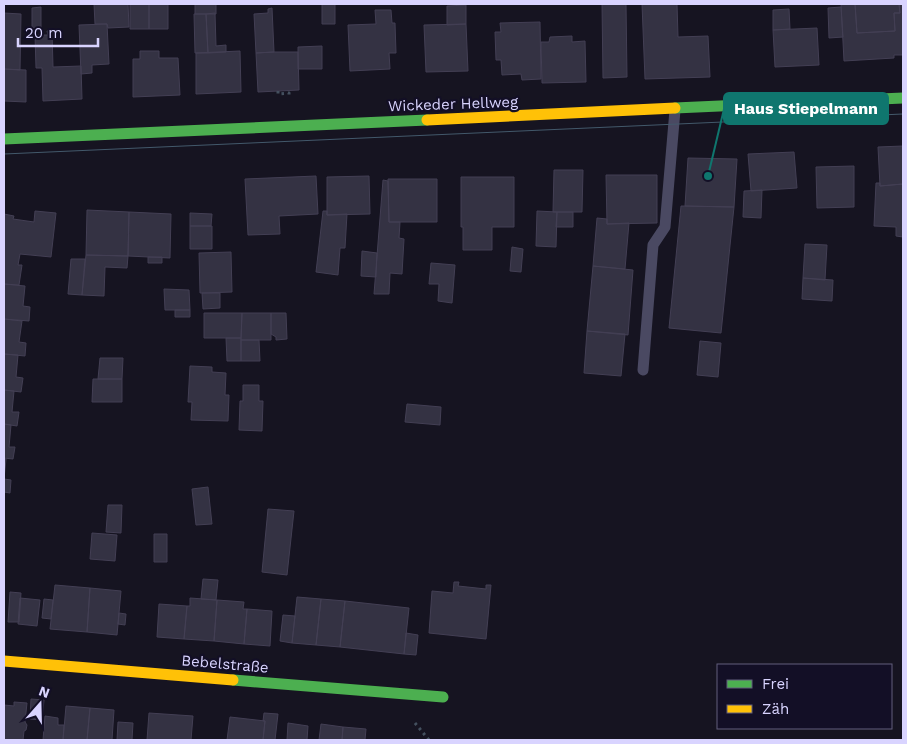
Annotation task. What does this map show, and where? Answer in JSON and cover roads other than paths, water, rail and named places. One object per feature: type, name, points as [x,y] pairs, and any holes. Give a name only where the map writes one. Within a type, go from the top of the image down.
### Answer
[{"type":"main road","name":"Wickeder Hellweg","points":[[4,139],[675,110],[903,98]]},
{"type":"main road","name":"Bebelstraße","points":[[4,662],[443,697]]},
{"type":"lane","points":[[643,370],[653,245],[665,227],[675,110]]},
{"type":"tram line","points":[[4,154],[903,114]]},
{"type":"place","name":"Haus Stiepelmann","points":[[708,176]]}]
